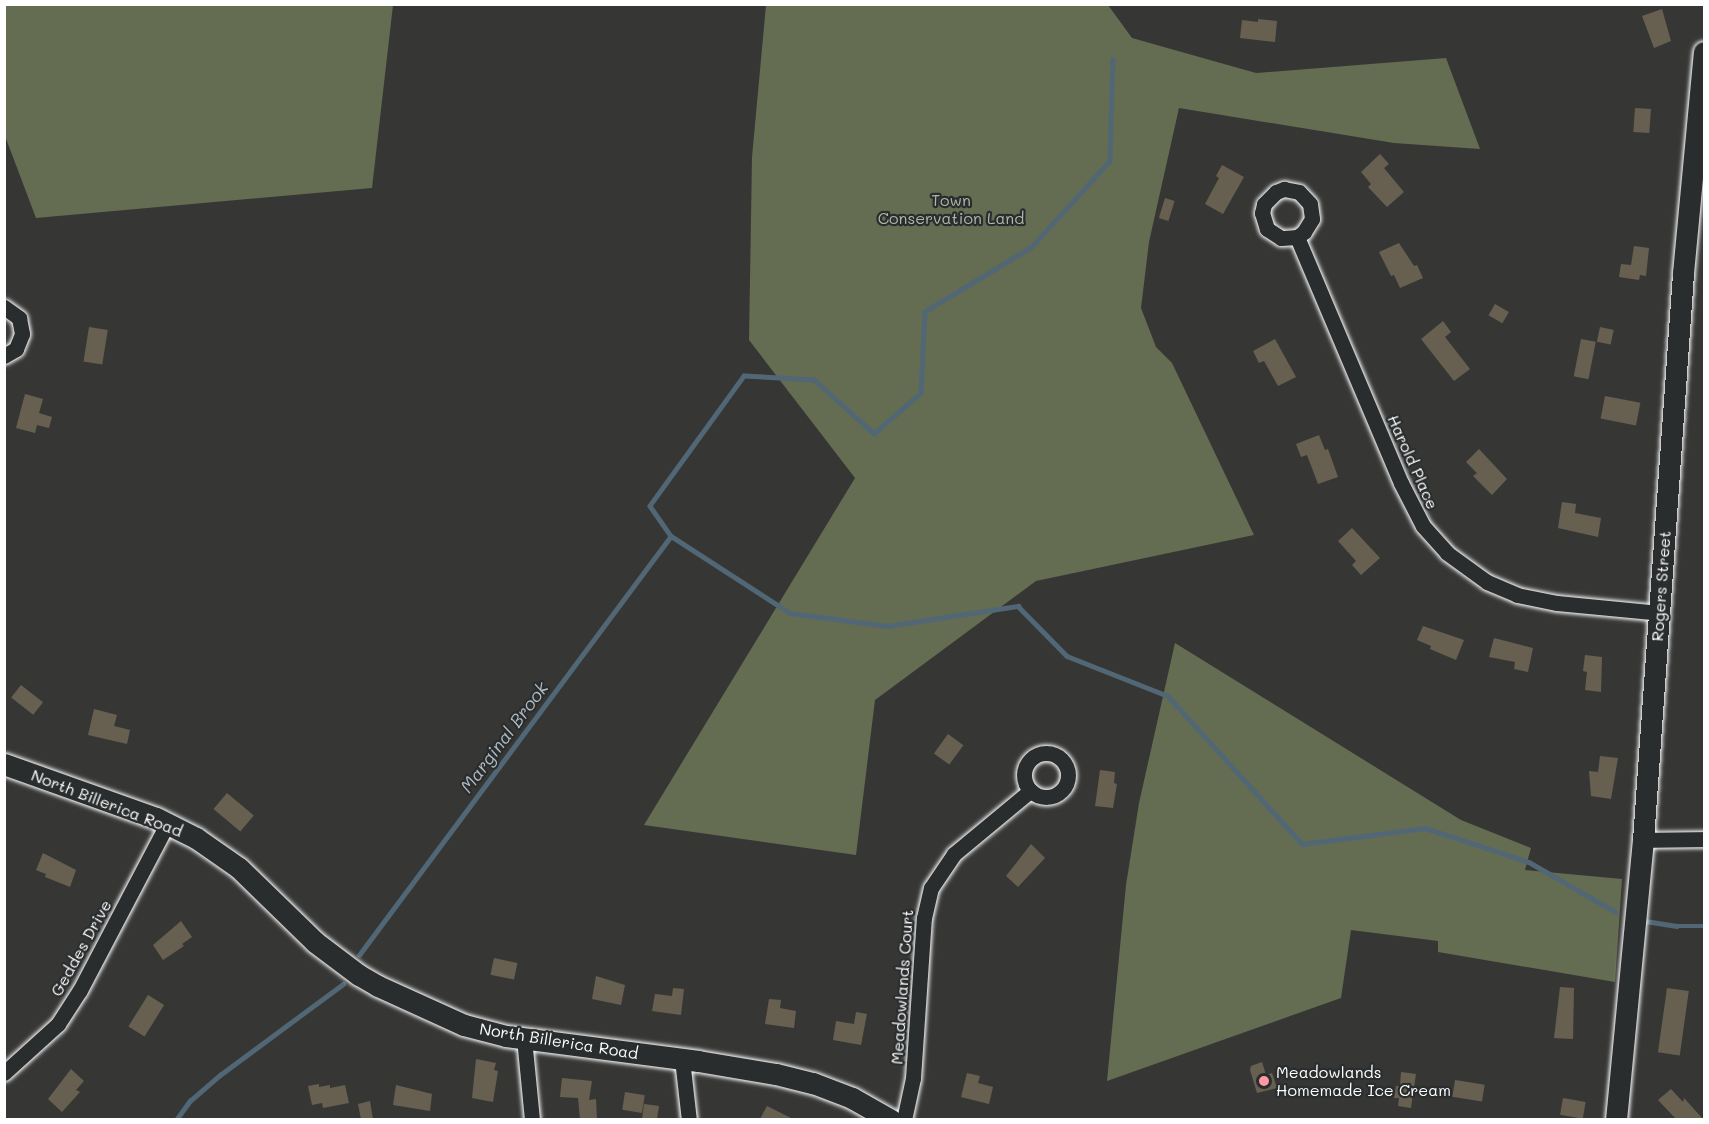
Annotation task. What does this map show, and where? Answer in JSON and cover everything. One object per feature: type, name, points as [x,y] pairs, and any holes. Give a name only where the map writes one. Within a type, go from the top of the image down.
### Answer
[{"type":"street","name":"Rogers Street","points":[[1616,1119],[1642,840],[1683,273],[1704,52]]},
{"type":"street","name":"Harold Place","points":[[1298,237],[1401,483],[1423,526],[1447,553],[1487,582],[1517,595],[1557,603],[1660,613]]},
{"type":"street","points":[[4,307],[19,318],[22,334],[16,349],[4,356]]},
{"type":"street","name":"North Billerica Road","points":[[4,764],[167,824],[196,838],[240,868],[315,942],[378,986],[464,1025],[524,1038],[682,1059],[813,1083],[852,1098],[891,1119]]},
{"type":"street","name":"Meadowlands Court","points":[[904,1119],[913,1078],[924,918],[931,888],[954,855],[1030,791]]},
{"type":"street","name":"Geddes Drive","points":[[4,1073],[58,1024],[80,990],[167,824]]},
{"type":"street","points":[[1642,840],[1704,839]]},
{"type":"street","points":[[524,1038],[532,1119]]},
{"type":"street","points":[[682,1059],[689,1119]]},
{"type":"green space","points":[[5,4],[393,5],[372,188],[36,218],[5,136]]},
{"type":"green space","name":"Town Conservation Land","points":[[766,5],[1108,5],[1132,38],[1256,73],[1446,58],[1480,149],[1394,143],[1179,108],[1149,242],[1141,308],[1156,347],[1172,363],[1254,535],[1036,581],[875,700],[856,855],[644,825],[855,478],[749,340],[752,157]]},
{"type":"green space","points":[[1175,643],[1461,820],[1531,848],[1525,870],[1622,879],[1615,982],[1438,952],[1438,941],[1351,930],[1341,998],[1107,1081],[1126,885],[1139,803]]},
{"type":"building","points":[[1662,9],[1671,41],[1654,48],[1642,16]]},
{"type":"building","points":[[1258,19],[1277,21],[1275,42],[1240,38],[1242,20],[1258,22]]},
{"type":"building","points":[[1635,108],[1651,109],[1649,133],[1633,132]]},
{"type":"building","points":[[1380,154],[1389,164],[1384,168],[1404,192],[1387,207],[1368,187],[1371,184],[1361,172]]},
{"type":"building","points":[[1222,165],[1244,177],[1223,214],[1205,204],[1219,178],[1216,176]]},
{"type":"building","points":[[1165,198],[1175,201],[1168,221],[1159,218]]},
{"type":"building","points":[[1399,243],[1414,266],[1417,265],[1423,278],[1400,288],[1379,252]]},
{"type":"building","points":[[1634,246],[1649,248],[1646,276],[1640,275],[1639,280],[1619,277],[1621,264],[1631,265]]},
{"type":"building","points":[[1495,304],[1509,312],[1502,323],[1488,315]]},
{"type":"building","points":[[1443,321],[1451,332],[1445,337],[1470,369],[1454,381],[1421,339]]},
{"type":"building","points":[[89,327],[108,330],[102,365],[84,362]]},
{"type":"building","points":[[1600,327],[1614,330],[1611,345],[1597,342]]},
{"type":"building","points":[[1275,339],[1296,377],[1278,386],[1264,361],[1259,363],[1253,351]]},
{"type":"building","points":[[1581,339],[1596,342],[1588,379],[1574,376]]},
{"type":"building","points":[[25,394],[43,399],[39,413],[52,417],[49,428],[37,425],[35,433],[16,428]]},
{"type":"building","points":[[1605,396],[1640,403],[1636,425],[1601,419]]},
{"type":"building","points":[[1319,435],[1325,450],[1328,449],[1338,477],[1318,484],[1307,455],[1301,457],[1296,444]]},
{"type":"building","points":[[1479,449],[1507,479],[1492,495],[1473,476],[1477,473],[1466,462]]},
{"type":"building","points":[[1562,502],[1576,504],[1575,513],[1601,518],[1598,537],[1558,528]]},
{"type":"building","points":[[1352,528],[1380,558],[1361,575],[1352,565],[1356,561],[1338,541]]},
{"type":"building","points":[[1423,626],[1464,640],[1456,660],[1430,649],[1431,646],[1417,640]]},
{"type":"building","points":[[1494,638],[1533,648],[1528,672],[1514,669],[1515,662],[1489,657]]},
{"type":"building","points":[[1585,655],[1602,657],[1601,692],[1585,690],[1587,672],[1583,671]]},
{"type":"building","points":[[21,685],[43,702],[33,715],[11,698]]},
{"type":"building","points":[[94,709],[117,715],[114,726],[130,730],[127,744],[88,735]]},
{"type":"building","points":[[948,734],[963,745],[949,765],[934,753]]},
{"type":"building","points":[[1600,756],[1618,758],[1611,799],[1591,796],[1589,771],[1598,772]]},
{"type":"building","points":[[1100,770],[1115,772],[1114,783],[1117,784],[1113,808],[1095,806]]},
{"type":"building","points":[[227,793],[254,815],[240,832],[214,809]]},
{"type":"building","points":[[1031,844],[1045,858],[1018,887],[1006,876]]},
{"type":"building","points":[[43,853],[76,870],[70,887],[45,877],[46,874],[36,870]]},
{"type":"building","points":[[181,921],[192,937],[182,944],[184,946],[163,960],[153,945]]},
{"type":"building","points":[[494,958],[517,963],[514,980],[490,975]]},
{"type":"building","points":[[596,976],[625,985],[621,1005],[592,999]]},
{"type":"building","points":[[1560,987],[1574,988],[1573,1039],[1554,1038]]},
{"type":"building","points":[[673,988],[684,989],[681,1015],[652,1011],[655,994],[672,996]]},
{"type":"building","points":[[1667,988],[1689,991],[1680,1055],[1658,1052]]},
{"type":"building","points":[[148,995],[164,1005],[145,1036],[128,1026]]},
{"type":"building","points":[[769,999],[781,1000],[780,1008],[796,1011],[794,1028],[765,1024]]},
{"type":"building","points":[[856,1012],[867,1014],[861,1045],[833,1040],[836,1021],[854,1024]]},
{"type":"building","points":[[476,1059],[496,1063],[494,1070],[498,1071],[493,1102],[472,1098]]},
{"type":"building","name":"Meadowlands Homemade Ice Cream","points":[[1262,1062],[1266,1075],[1272,1073],[1277,1088],[1257,1093],[1250,1070],[1251,1066]]},
{"type":"building","points":[[71,1069],[84,1081],[76,1090],[80,1092],[62,1112],[48,1099]]},
{"type":"building","points":[[1401,1072],[1416,1074],[1411,1108],[1398,1106],[1399,1098],[1394,1098],[1396,1086],[1400,1086]]},
{"type":"building","points":[[967,1073],[980,1076],[978,1083],[993,1087],[989,1104],[961,1097]]},
{"type":"building","points":[[562,1078],[592,1081],[589,1100],[596,1099],[597,1119],[580,1119],[578,1098],[560,1097]]},
{"type":"building","points":[[1455,1080],[1485,1085],[1482,1101],[1452,1097]]},
{"type":"building","points":[[319,1084],[319,1087],[330,1085],[330,1088],[345,1085],[349,1103],[323,1108],[322,1103],[312,1105],[308,1086]]},
{"type":"building","points":[[396,1085],[432,1094],[430,1111],[393,1105]]},
{"type":"building","points":[[1671,1089],[1683,1102],[1684,1098],[1703,1119],[1676,1119],[1658,1100]]},
{"type":"building","points":[[625,1092],[645,1095],[642,1113],[622,1110]]},
{"type":"building","points":[[1563,1098],[1586,1102],[1583,1119],[1560,1115]]},
{"type":"building","points":[[370,1101],[373,1119],[361,1119],[358,1104]]},
{"type":"building","points":[[644,1104],[659,1106],[657,1119],[642,1119]]},
{"type":"building","points":[[767,1106],[793,1119],[760,1119]]},
{"type":"waterway","points":[[1113,59],[1110,161],[1032,247],[925,312],[921,393],[874,434],[814,380],[744,376],[650,506],[671,536],[790,613],[887,626],[1018,606],[1067,656],[1168,696],[1302,844],[1425,828],[1529,862],[1616,912]]},
{"type":"waterway","name":"Marginal Brook","points":[[359,955],[671,536]]},
{"type":"waterway","points":[[1645,921],[1677,926],[1704,926]]},
{"type":"waterway","name":"Marginal Brook","points":[[176,1120],[190,1101],[220,1075],[343,984]]},
{"type":"place","name":"Meadowlands Homemade Ice Cream","points":[[1264,1081]]}]
